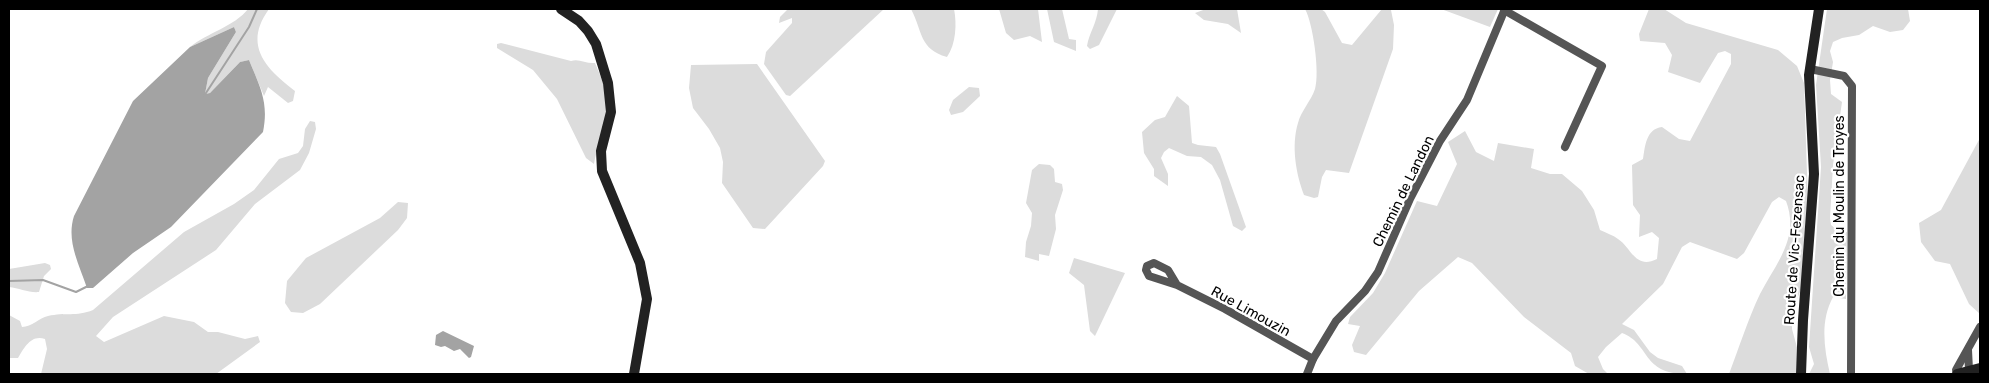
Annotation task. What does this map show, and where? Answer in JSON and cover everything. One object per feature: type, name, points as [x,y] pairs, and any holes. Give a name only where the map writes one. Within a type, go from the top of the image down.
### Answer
[{"type":"street","points":[[561,9],[579,21],[588,31],[596,44],[608,83],[611,112],[602,151],[602,171],[640,263],[647,299],[634,374]]},
{"type":"street","points":[[1504,9],[1602,66],[1566,148]]},
{"type":"street","name":"Chemin de Landon","points":[[1307,374],[1313,359],[1336,321],[1365,291],[1378,272],[1415,190],[1440,142],[1471,91],[1504,9]]},
{"type":"street","name":"Route de Vic-Fezensac","points":[[1801,374],[1803,320],[1814,190],[1810,69],[1819,9]]},
{"type":"street","name":"Chemin du Moulin de Troyes","points":[[1810,69],[1844,76],[1852,86],[1850,374]]},
{"type":"street","name":"Rue Limouzin","points":[[1177,285],[1313,359]]},
{"type":"street","points":[[1980,327],[1956,370],[1957,374],[1980,368]]},
{"type":"street","points":[[1969,346],[1969,370]]},
{"type":"shaded area","points":[[248,9],[269,9],[261,22],[258,45],[261,55],[275,74],[295,91],[293,101],[288,103],[268,87],[264,96],[249,60],[240,62],[210,93],[205,94],[208,78],[236,32],[234,27],[190,47],[236,20]]},
{"type":"shaded area","points":[[788,9],[884,9],[790,96],[786,95],[764,64],[766,52],[792,23],[792,18],[779,23],[780,17]]},
{"type":"shaded area","points":[[911,9],[954,9],[955,34],[947,57],[938,54],[926,44]]},
{"type":"shaded area","points":[[999,9],[1038,9],[1042,42],[1030,36],[1014,40],[1006,33]]},
{"type":"shaded area","points":[[1047,9],[1062,9],[1069,39],[1076,40],[1076,51],[1054,42]]},
{"type":"shaded area","points":[[1098,9],[1117,9],[1099,45],[1090,49],[1087,46]]},
{"type":"shaded area","points":[[1206,9],[1237,9],[1241,33],[1228,24],[1204,20],[1195,13]]},
{"type":"shaded area","points":[[1305,9],[1321,9],[1325,12],[1342,43],[1352,45],[1382,9],[1391,10],[1394,25],[1393,49],[1349,173],[1326,170],[1322,177],[1318,197],[1314,198],[1304,195],[1297,169],[1295,150],[1298,123],[1315,89],[1317,72],[1311,25]]},
{"type":"shaded area","points":[[1441,9],[1498,9],[1490,27]]},
{"type":"shaded area","points":[[1649,9],[1664,9],[1686,23],[1778,50],[1797,66],[1804,83],[1808,204],[1803,285],[1794,306],[1792,317],[1792,329],[1798,351],[1796,374],[1729,374],[1760,294],[1779,261],[1788,239],[1790,214],[1786,201],[1779,197],[1772,202],[1744,253],[1737,259],[1690,242],[1682,247],[1663,284],[1622,324],[1634,330],[1650,352],[1658,358],[1682,366],[1687,374],[1672,373],[1654,364],[1638,344],[1622,333],[1598,357],[1603,369],[1608,374],[1589,374],[1575,366],[1571,353],[1524,317],[1472,263],[1458,257],[1419,291],[1366,355],[1354,352],[1352,345],[1360,326],[1348,324],[1350,317],[1373,293],[1385,273],[1417,201],[1437,206],[1457,164],[1448,142],[1465,131],[1476,152],[1494,161],[1498,143],[1534,149],[1531,168],[1550,174],[1562,174],[1582,191],[1594,210],[1600,230],[1618,239],[1638,260],[1650,262],[1657,259],[1659,238],[1652,232],[1639,237],[1640,215],[1633,205],[1632,165],[1643,159],[1647,139],[1657,128],[1662,127],[1679,139],[1690,141],[1731,64],[1731,54],[1725,51],[1718,53],[1700,83],[1668,72],[1672,55],[1665,43],[1640,41],[1639,34]]},
{"type":"shaded area","points":[[1827,9],[1908,9],[1910,21],[1903,30],[1890,32],[1873,26],[1859,35],[1842,38],[1833,42],[1830,51],[1833,62],[1830,80],[1831,94],[1842,102],[1833,165],[1830,218],[1831,225],[1837,230],[1847,232],[1846,299],[1833,297],[1826,316],[1824,335],[1830,374],[1809,374],[1814,364],[1809,347],[1821,167],[1816,85]]},
{"type":"shaded area","points":[[234,27],[236,32],[208,78],[205,94],[210,93],[240,62],[249,60],[264,103],[265,121],[263,132],[171,227],[133,253],[93,288],[87,288],[72,243],[74,216],[133,101],[190,47]]},
{"type":"shaded area","points":[[501,43],[571,61],[595,63],[603,84],[608,107],[606,123],[594,164],[586,158],[557,99],[533,70],[497,48],[497,44]]},
{"type":"shaded area","points":[[757,64],[825,161],[823,166],[765,229],[753,228],[722,183],[723,162],[720,148],[709,129],[693,108],[689,88],[691,65]]},
{"type":"shaded area","points":[[969,87],[979,88],[980,96],[963,112],[951,115],[949,110],[953,100]]},
{"type":"shaded area","points":[[1177,96],[1189,106],[1192,143],[1216,147],[1220,154],[1246,227],[1242,231],[1233,226],[1220,180],[1212,165],[1201,157],[1187,156],[1169,148],[1161,158],[1168,174],[1168,186],[1154,176],[1154,169],[1144,153],[1142,132],[1155,120],[1165,117]]},
{"type":"shaded area","points":[[310,121],[315,122],[316,129],[309,153],[300,170],[255,204],[216,250],[113,317],[96,336],[104,342],[164,316],[194,322],[208,332],[218,332],[245,339],[258,336],[260,342],[216,374],[41,374],[47,349],[45,339],[40,338],[36,338],[28,343],[18,358],[9,358],[9,315],[20,321],[22,327],[29,326],[48,316],[93,310],[184,232],[234,204],[254,190],[279,159],[298,153],[303,146],[305,129]]},
{"type":"shaded area","points":[[1980,138],[1980,314],[1969,304],[1950,264],[1935,261],[1921,242],[1919,223],[1941,210]]},
{"type":"shaded area","points":[[1039,164],[1050,165],[1054,169],[1055,182],[1062,184],[1063,190],[1055,215],[1056,229],[1049,256],[1039,254],[1039,261],[1025,257],[1032,213],[1026,203],[1032,170]]},
{"type":"shaded area","points":[[398,202],[408,203],[407,218],[398,230],[320,304],[303,313],[291,312],[285,303],[287,281],[306,258],[380,218]]},
{"type":"shaded area","points":[[1074,258],[1125,273],[1095,336],[1090,331],[1084,285],[1069,273]]},
{"type":"shaded area","points":[[45,263],[50,265],[51,269],[44,276],[39,292],[9,287],[9,269]]},
{"type":"shaded area","points":[[443,331],[474,346],[471,357],[469,358],[460,349],[454,351],[445,346],[435,345],[436,335]]},
{"type":"waterway","points":[[204,96],[249,27],[257,9]]},
{"type":"waterway","points":[[9,281],[43,280],[76,292],[88,286]]}]
